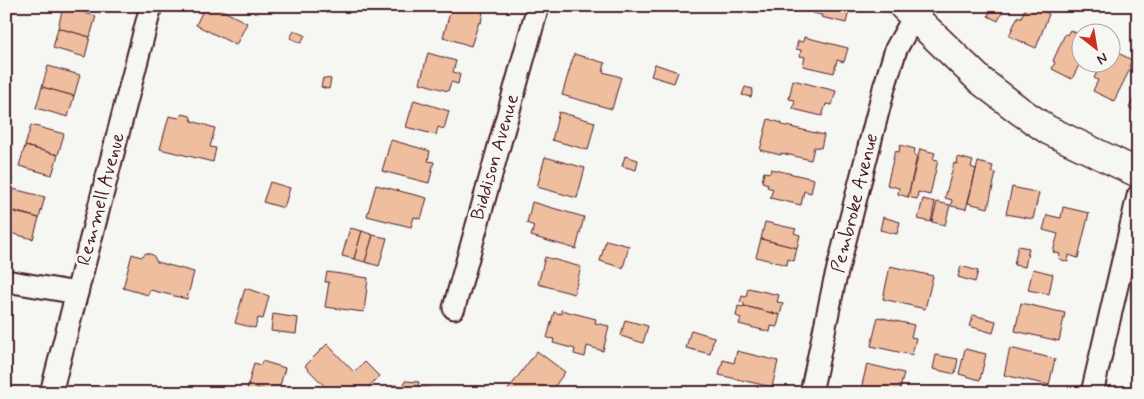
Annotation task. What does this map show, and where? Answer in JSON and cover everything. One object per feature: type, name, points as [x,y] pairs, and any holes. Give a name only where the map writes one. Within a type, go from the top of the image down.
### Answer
[{"type":"street","name":"Remmell Avenue","points":[[51,393],[152,6]]},
{"type":"street","name":"Biddison Avenue","points":[[454,308],[538,6]]},
{"type":"street","points":[[908,12],[981,81],[1041,126],[1138,173]]},
{"type":"street","name":"Pembroke Avenue","points":[[810,393],[834,284],[884,88],[908,12]]},
{"type":"street","points":[[1092,393],[1138,196]]},
{"type":"street","points":[[6,281],[77,293]]},
{"type":"building","points":[[205,6],[214,6],[247,23],[236,45],[196,25]]},
{"type":"building","points":[[452,6],[484,6],[481,23],[479,22],[471,46],[443,37]]},
{"type":"building","points":[[814,6],[855,6],[854,13],[849,11],[846,23],[812,13]]},
{"type":"building","points":[[980,6],[1005,6],[998,21],[988,16],[990,11]]},
{"type":"building","points":[[1026,6],[1033,6],[1049,14],[1036,48],[1009,36],[1018,16],[1021,18]]},
{"type":"building","points":[[63,7],[96,16],[90,37],[58,28]]},
{"type":"building","points":[[58,28],[90,37],[85,57],[53,48]]},
{"type":"building","points":[[1070,30],[1072,31],[1072,72],[1076,72],[1072,79],[1052,69],[1055,62],[1053,61],[1065,34],[1067,35]]},
{"type":"building","points":[[294,31],[305,35],[301,43],[290,38]]},
{"type":"building","points":[[804,37],[848,48],[844,62],[837,60],[834,73],[803,66],[805,57],[800,56],[801,50],[796,49],[798,41],[803,42]]},
{"type":"building","points":[[428,53],[456,61],[453,72],[460,74],[458,84],[451,82],[448,91],[420,83]]},
{"type":"building","points":[[574,54],[605,63],[603,72],[621,77],[612,109],[562,95]]},
{"type":"building","points":[[1122,55],[1132,60],[1129,66],[1131,67],[1114,101],[1093,91],[1098,80],[1094,78],[1097,72],[1122,72]]},
{"type":"building","points":[[655,64],[678,72],[674,83],[651,76]]},
{"type":"building","points":[[48,66],[80,75],[74,96],[42,87]]},
{"type":"building","points":[[323,78],[331,79],[329,89],[321,87]]},
{"type":"building","points":[[793,80],[836,91],[832,105],[826,104],[822,116],[793,109],[795,100],[789,99]]},
{"type":"building","points":[[42,87],[74,96],[68,117],[36,108]]},
{"type":"building","points":[[745,87],[753,89],[751,97],[742,95]]},
{"type":"building","points":[[1138,90],[1138,112],[1129,108]]},
{"type":"building","points":[[414,100],[449,111],[444,129],[438,127],[436,135],[406,127]]},
{"type":"building","points":[[559,112],[595,122],[588,150],[552,140]]},
{"type":"building","points":[[183,114],[190,116],[192,121],[215,128],[210,147],[216,148],[213,162],[160,149],[169,116],[179,118]]},
{"type":"building","points":[[768,119],[782,123],[782,125],[824,135],[821,148],[814,147],[811,160],[760,150]]},
{"type":"building","points":[[31,125],[64,134],[58,155],[25,146]]},
{"type":"building","points":[[391,140],[430,151],[428,161],[434,162],[429,183],[382,171]]},
{"type":"building","points":[[900,145],[915,149],[914,155],[917,156],[908,197],[898,194],[899,188],[887,185],[895,151],[899,152]]},
{"type":"building","points":[[25,146],[58,155],[52,175],[19,166]]},
{"type":"building","points":[[920,149],[935,153],[933,159],[938,160],[930,195],[918,192],[917,199],[908,197]]},
{"type":"building","points":[[625,156],[638,160],[636,170],[622,166]]},
{"type":"building","points":[[545,157],[585,168],[577,198],[537,187]]},
{"type":"building","points":[[958,157],[973,161],[971,167],[976,169],[966,209],[951,206],[952,200],[945,198],[954,163],[957,164]]},
{"type":"building","points":[[978,162],[993,166],[991,172],[996,173],[988,208],[968,203]]},
{"type":"building","points":[[771,169],[814,179],[811,193],[804,191],[801,205],[770,198],[773,189],[767,187],[768,184],[762,182],[764,172],[770,173]]},
{"type":"building","points":[[270,182],[290,188],[284,208],[263,202]]},
{"type":"building","points":[[376,185],[427,198],[421,219],[414,217],[411,227],[367,216]]},
{"type":"building","points":[[1012,187],[1039,193],[1033,219],[1006,214]]},
{"type":"building","points":[[13,189],[45,197],[39,218],[7,209]]},
{"type":"building","points":[[923,199],[935,202],[931,222],[918,219]]},
{"type":"building","points":[[532,202],[584,217],[576,249],[531,236],[534,226],[527,223]]},
{"type":"building","points":[[937,202],[950,205],[945,225],[932,222]]},
{"type":"building","points":[[1063,207],[1089,213],[1078,258],[1069,255],[1068,262],[1059,259],[1060,254],[1053,252],[1058,234],[1043,230],[1047,215],[1061,218]]},
{"type":"building","points":[[6,210],[39,218],[33,239],[6,232]]},
{"type":"building","points":[[883,217],[900,222],[897,234],[880,230]]},
{"type":"building","points":[[765,222],[796,229],[794,233],[800,235],[797,248],[761,239]]},
{"type":"building","points":[[350,228],[362,231],[354,259],[342,256]]},
{"type":"building","points":[[362,231],[373,235],[365,262],[354,259]]},
{"type":"building","points":[[373,235],[387,238],[379,266],[365,262]]},
{"type":"building","points":[[761,239],[797,248],[794,261],[788,259],[787,265],[756,257]]},
{"type":"building","points":[[606,240],[629,246],[623,268],[600,261]]},
{"type":"building","points":[[1018,246],[1029,248],[1025,267],[1014,265]]},
{"type":"building","points":[[146,253],[153,255],[157,262],[194,272],[187,299],[150,290],[148,295],[123,288],[132,254],[141,257]]},
{"type":"building","points":[[545,257],[581,267],[574,294],[538,284]]},
{"type":"building","points":[[890,266],[933,276],[925,309],[883,299]]},
{"type":"building","points":[[961,266],[978,271],[975,282],[958,277]]},
{"type":"building","points":[[1033,269],[1053,274],[1049,294],[1028,290]]},
{"type":"building","points":[[327,272],[368,278],[364,312],[325,307],[329,282],[325,282]]},
{"type":"building","points":[[245,288],[269,296],[263,319],[258,318],[255,328],[235,323]]},
{"type":"building","points":[[748,288],[779,295],[777,302],[783,303],[780,315],[744,306],[744,303],[740,302],[742,296],[746,297]]},
{"type":"building","points":[[1021,303],[1065,313],[1059,341],[1015,331]]},
{"type":"building","points":[[738,306],[780,315],[777,327],[771,326],[770,332],[739,324],[741,318],[736,316]]},
{"type":"building","points":[[561,310],[596,319],[595,323],[609,326],[603,351],[587,346],[585,357],[574,354],[575,349],[553,343],[554,339],[547,338],[554,312],[561,314]]},
{"type":"building","points":[[273,314],[298,318],[296,334],[271,331]]},
{"type":"building","points":[[973,315],[996,321],[993,333],[969,326]]},
{"type":"building","points":[[878,317],[914,325],[911,337],[916,338],[912,355],[871,346]]},
{"type":"building","points":[[625,320],[648,326],[643,343],[621,336]]},
{"type":"building","points":[[691,330],[714,337],[710,354],[686,348]]},
{"type":"building","points":[[327,344],[354,372],[365,362],[379,376],[363,393],[331,393],[305,366]]},
{"type":"building","points":[[1010,348],[1055,359],[1049,385],[1004,375]]},
{"type":"building","points":[[965,349],[986,354],[980,380],[959,374]]},
{"type":"building","points":[[537,351],[565,372],[550,393],[510,393],[507,391]]},
{"type":"building","points":[[737,351],[778,361],[772,387],[719,375],[723,360],[734,363]]},
{"type":"building","points":[[936,355],[958,359],[955,374],[933,369]]},
{"type":"building","points":[[262,361],[285,368],[278,393],[257,388],[256,393],[246,393],[254,363],[261,365]]},
{"type":"building","points":[[867,364],[904,373],[899,393],[860,393]]},
{"type":"building","points":[[405,381],[419,382],[418,387],[435,389],[435,393],[391,393],[392,385],[404,386]]}]
